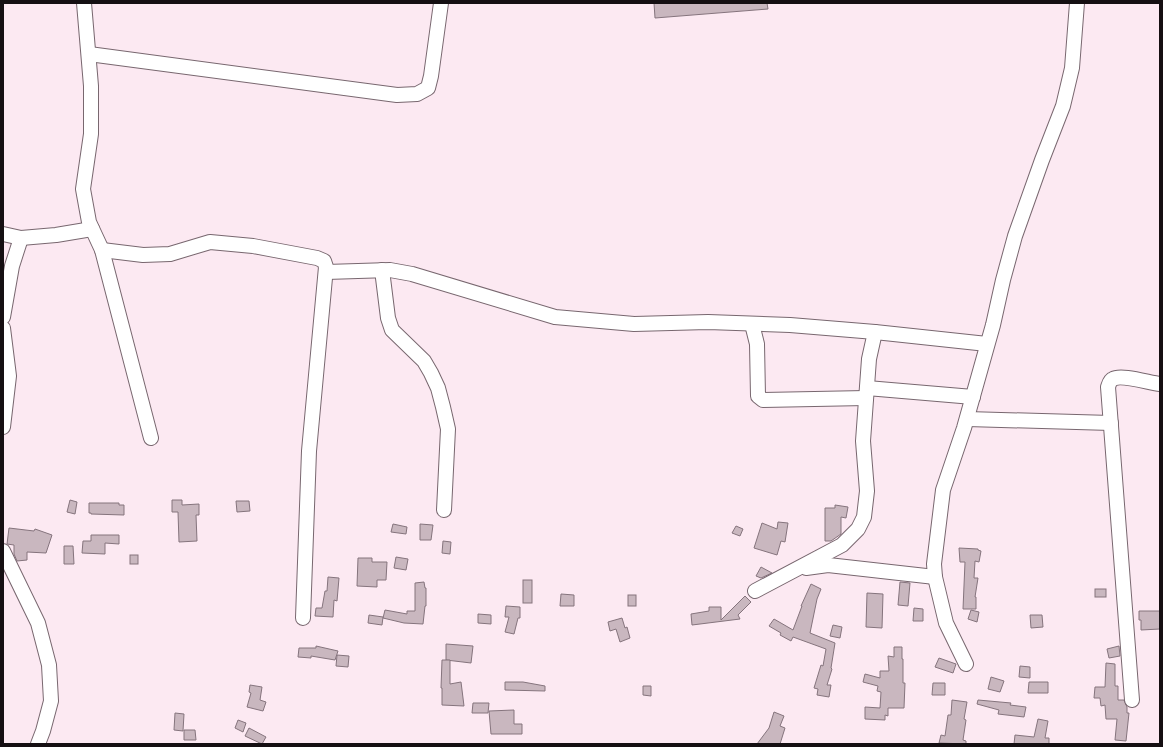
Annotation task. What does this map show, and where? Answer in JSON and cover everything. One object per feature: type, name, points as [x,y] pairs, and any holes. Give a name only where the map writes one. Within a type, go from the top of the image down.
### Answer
[{"type":"street","points":[[84,3],[91,86],[91,134],[83,189],[89,222],[102,250],[151,438]]},
{"type":"street","points":[[89,54],[397,95],[417,94],[428,88],[441,3]]},
{"type":"street","points":[[966,664],[946,623],[935,577],[934,564],[943,490],[973,397],[1015,236],[1063,106],[1072,68],[1077,3]]},
{"type":"street","points":[[3,234],[21,238],[56,235],[92,229]]},
{"type":"street","points":[[3,317],[12,266],[21,238]]},
{"type":"street","points":[[102,250],[143,255],[170,254],[210,242],[253,246],[317,258],[324,262],[326,272],[309,451],[303,618]]},
{"type":"street","points":[[382,270],[388,318],[392,330],[424,361],[440,394],[448,429],[444,510]]},
{"type":"street","points":[[326,272],[390,270],[412,274],[555,317],[634,324],[708,322],[790,325],[987,344]]},
{"type":"street","points":[[752,324],[757,344],[758,396],[763,400],[866,393],[973,397]]},
{"type":"street","points":[[3,328],[9,376],[3,427]]},
{"type":"street","points":[[756,591],[842,545],[858,529],[864,517],[867,491],[862,441],[869,359],[875,332]]},
{"type":"street","points":[[1132,700],[1108,387],[1113,378],[1120,377],[1160,384]]},
{"type":"street","points":[[966,419],[1111,423]]},
{"type":"street","points":[[3,551],[38,623],[49,665],[51,701],[38,744]]},
{"type":"street","points":[[797,569],[828,565],[935,577]]},
{"type":"building","points":[[654,3],[767,3],[768,9],[655,18]]},
{"type":"building","points":[[70,500],[77,502],[75,514],[67,512]]},
{"type":"building","points":[[172,500],[182,500],[182,505],[199,504],[199,515],[196,515],[197,541],[179,542],[178,512],[172,512]]},
{"type":"building","points":[[236,501],[249,501],[250,511],[237,512]]},
{"type":"building","points":[[89,503],[119,503],[119,505],[124,505],[124,515],[91,514],[89,513]]},
{"type":"building","points":[[835,505],[848,507],[846,518],[841,517],[841,534],[831,541],[825,541],[825,508],[835,508]]},
{"type":"building","points":[[778,522],[788,523],[785,542],[781,541],[777,555],[754,548],[762,523],[777,529]]},
{"type":"building","points":[[393,524],[407,527],[406,534],[391,532]]},
{"type":"building","points":[[420,524],[433,525],[431,540],[420,540]]},
{"type":"building","points":[[736,526],[743,529],[740,536],[732,533]]},
{"type":"building","points":[[9,528],[34,531],[35,529],[52,535],[46,553],[27,552],[27,560],[17,561],[14,554],[14,545],[7,544]]},
{"type":"building","points":[[91,535],[119,535],[119,544],[105,543],[105,554],[82,553],[83,541],[91,541]]},
{"type":"building","points":[[443,541],[451,542],[450,554],[442,553]]},
{"type":"building","points":[[64,546],[73,546],[74,564],[64,564]]},
{"type":"building","points":[[959,548],[978,549],[981,551],[979,562],[975,561],[974,578],[978,578],[975,597],[976,609],[963,609],[965,562],[960,562]]},
{"type":"building","points":[[130,555],[138,555],[138,564],[130,564]]},
{"type":"building","points":[[396,557],[408,559],[406,570],[394,568]]},
{"type":"building","points":[[358,558],[372,558],[372,562],[387,562],[386,580],[377,580],[377,587],[357,586]]},
{"type":"building","points":[[761,567],[772,573],[761,578],[756,576]]},
{"type":"building","points":[[328,577],[339,578],[337,601],[334,600],[333,617],[315,616],[316,608],[322,608],[325,591],[327,591]]},
{"type":"building","points":[[523,580],[532,580],[532,603],[523,603]]},
{"type":"building","points":[[424,582],[426,588],[426,606],[423,624],[404,623],[383,618],[385,610],[407,614],[407,611],[415,611],[415,583]]},
{"type":"building","points":[[900,582],[910,583],[908,606],[898,605]]},
{"type":"building","points":[[811,584],[821,589],[817,599],[810,633],[835,643],[832,669],[827,685],[831,685],[829,697],[817,695],[818,689],[814,688],[821,665],[823,666],[826,649],[793,637],[791,641],[780,635],[781,633],[769,626],[774,619],[793,630],[801,606]]},
{"type":"building","points":[[1095,589],[1106,589],[1106,597],[1095,597]]},
{"type":"building","points":[[867,593],[883,594],[882,628],[866,627]]},
{"type":"building","points":[[561,594],[574,595],[574,606],[560,606]]},
{"type":"building","points":[[628,595],[636,595],[636,606],[628,606]]},
{"type":"building","points":[[745,596],[751,602],[738,615],[740,619],[692,625],[691,614],[709,611],[709,607],[721,607],[721,620]]},
{"type":"building","points":[[506,606],[520,607],[520,618],[518,618],[514,634],[505,632],[509,617],[505,617]]},
{"type":"building","points":[[914,608],[923,609],[923,621],[913,621]]},
{"type":"building","points":[[971,610],[979,612],[977,622],[968,619]]},
{"type":"building","points":[[1139,611],[1160,611],[1160,629],[1141,630]]},
{"type":"building","points":[[478,614],[491,615],[491,624],[478,623]]},
{"type":"building","points":[[369,615],[383,617],[382,625],[368,623]]},
{"type":"building","points":[[1030,615],[1042,615],[1043,627],[1031,628]]},
{"type":"building","points":[[622,618],[625,628],[627,627],[630,638],[620,642],[616,629],[610,631],[608,622]]},
{"type":"building","points":[[833,625],[842,627],[840,638],[830,636]]},
{"type":"building","points":[[446,644],[473,646],[471,663],[446,660]]},
{"type":"building","points":[[316,646],[338,651],[335,660],[311,656],[311,658],[298,657],[299,648],[316,648]]},
{"type":"building","points":[[1119,646],[1120,656],[1109,658],[1107,649]]},
{"type":"building","points":[[894,647],[902,647],[903,683],[905,683],[904,708],[888,708],[888,716],[885,715],[885,720],[865,719],[865,707],[880,708],[881,692],[877,691],[878,686],[863,682],[865,674],[880,678],[880,671],[889,671],[888,656],[894,657]]},
{"type":"building","points":[[337,655],[349,656],[348,667],[336,666]]},
{"type":"building","points":[[939,658],[956,664],[953,673],[935,667]]},
{"type":"building","points":[[442,660],[450,660],[450,684],[461,682],[464,706],[442,705]]},
{"type":"building","points":[[1106,663],[1115,664],[1115,686],[1118,686],[1118,700],[1124,700],[1127,707],[1127,713],[1129,713],[1126,741],[1115,740],[1117,719],[1106,719],[1105,705],[1101,706],[1100,698],[1094,698],[1095,687],[1105,687]]},
{"type":"building","points":[[1020,666],[1030,667],[1030,678],[1019,677]]},
{"type":"building","points":[[991,677],[1004,681],[1000,692],[988,689]]},
{"type":"building","points":[[505,682],[523,682],[545,686],[545,691],[505,690]]},
{"type":"building","points":[[1029,682],[1048,682],[1048,693],[1028,693]]},
{"type":"building","points":[[933,683],[945,683],[945,695],[932,695]]},
{"type":"building","points":[[250,685],[262,687],[260,700],[266,702],[263,711],[247,707],[251,693],[249,692]]},
{"type":"building","points":[[643,686],[651,686],[651,696],[643,695]]},
{"type":"building","points":[[952,700],[967,702],[964,719],[966,720],[963,740],[966,741],[966,744],[939,743],[941,735],[945,736],[948,715],[951,715]]},
{"type":"building","points":[[978,700],[1011,703],[1010,705],[1026,707],[1024,717],[998,714],[999,710],[977,704]]},
{"type":"building","points":[[473,703],[489,703],[488,713],[472,713]]},
{"type":"building","points":[[514,710],[514,724],[522,724],[522,734],[491,734],[489,711]]},
{"type":"building","points":[[774,712],[784,716],[780,726],[785,728],[780,744],[757,744],[769,728]]},
{"type":"building","points":[[175,713],[184,714],[183,731],[174,730]]},
{"type":"building","points":[[1038,719],[1048,721],[1045,738],[1049,738],[1049,744],[1014,744],[1015,735],[1034,737]]},
{"type":"building","points":[[238,720],[246,723],[243,732],[235,728]]},
{"type":"building","points":[[249,728],[266,737],[262,744],[245,736]]},
{"type":"building","points":[[184,730],[195,730],[196,740],[184,740]]}]
